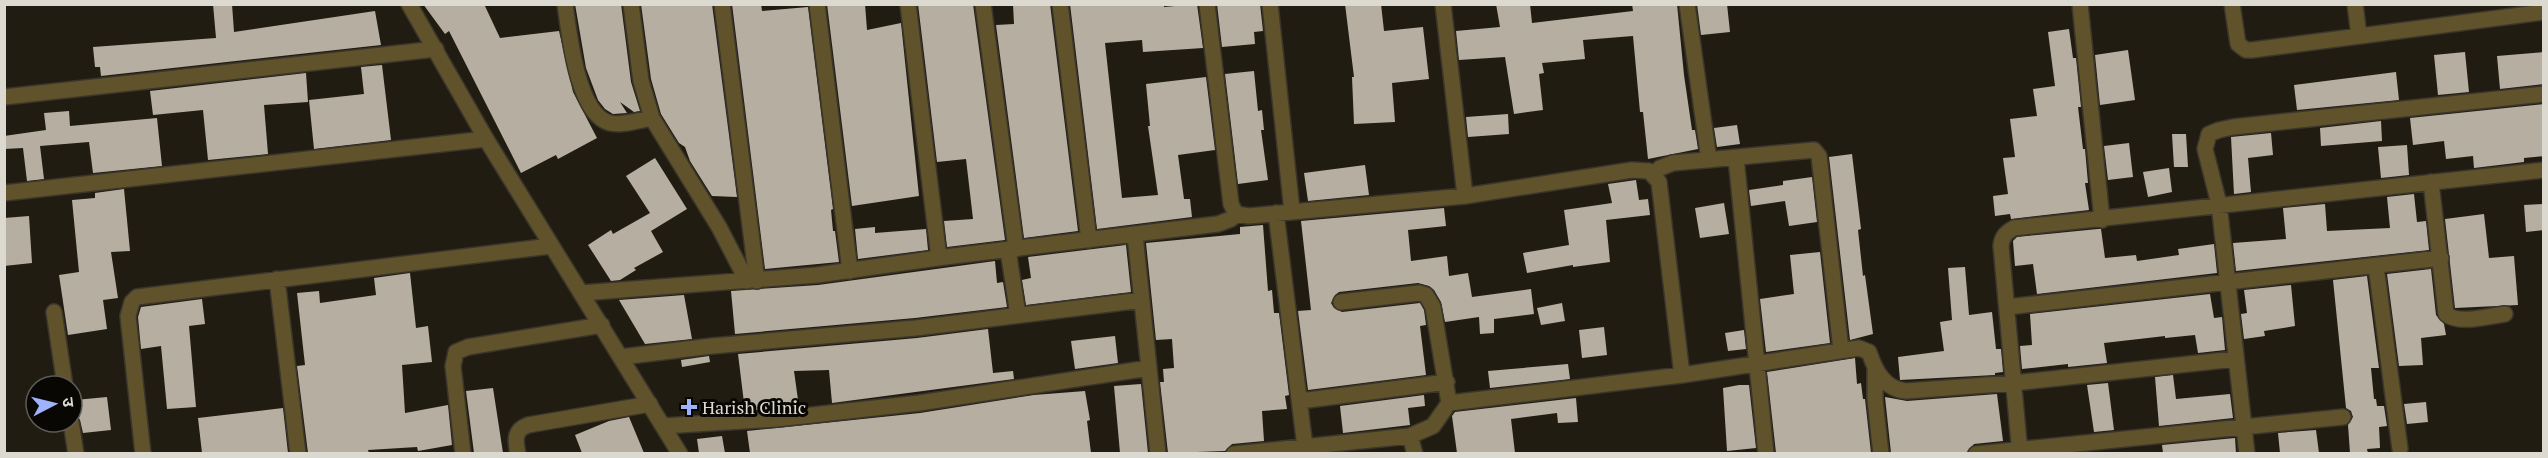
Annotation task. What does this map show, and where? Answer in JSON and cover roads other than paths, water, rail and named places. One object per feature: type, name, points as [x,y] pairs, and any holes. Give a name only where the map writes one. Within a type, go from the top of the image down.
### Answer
[{"type":"street","points":[[408,4],[486,139],[680,453]]},
{"type":"street","points":[[565,4],[576,73],[599,117],[613,124],[652,118]]},
{"type":"street","points":[[631,4],[641,81],[652,118],[752,281]]},
{"type":"street","points":[[722,4],[752,281]]},
{"type":"street","points":[[817,4],[850,270]]},
{"type":"street","points":[[908,4],[939,258]]},
{"type":"street","points":[[984,4],[1018,315]]},
{"type":"street","points":[[1060,4],[1089,240]]},
{"type":"street","points":[[1207,4],[1231,204],[1236,214]]},
{"type":"street","points":[[1270,4],[1292,211]]},
{"type":"street","points":[[1443,4],[1465,196]]},
{"type":"street","points":[[1688,4],[1709,160]]},
{"type":"street","points":[[2080,4],[2102,219]]},
{"type":"street","points":[[2232,4],[2235,38],[2238,44],[2246,50],[2544,12]]},
{"type":"street","points":[[2355,4],[2359,36]]},
{"type":"street","points":[[2475,4],[2477,20]]},
{"type":"street","points":[[4,97],[436,49]]},
{"type":"street","points":[[2247,453],[2235,359],[2229,283],[2218,204],[2205,149],[2209,135],[2219,130],[2544,94]]},
{"type":"street","points":[[4,193],[486,139]]},
{"type":"street","points":[[1654,175],[1660,168],[1673,163],[1814,150],[1819,156],[1841,350]]},
{"type":"street","points":[[1736,158],[1766,453]]},
{"type":"street","points":[[581,293],[752,281],[850,270],[1218,224],[1236,214],[1249,216],[1465,196],[1632,170],[1649,171],[1659,182],[1682,375]]},
{"type":"street","points":[[2020,451],[2001,246],[2004,235],[2014,228],[2544,170]]},
{"type":"street","points":[[2431,182],[2446,314],[2452,319],[2505,314]]},
{"type":"street","points":[[1276,213],[1305,447]]},
{"type":"street","points":[[1135,235],[1158,453]]},
{"type":"street","points":[[143,453],[129,316],[132,302],[144,295],[551,246]]},
{"type":"street","points":[[2007,308],[2441,258]]},
{"type":"street","points":[[2376,266],[2400,449]]},
{"type":"street","points":[[277,279],[298,453]]},
{"type":"street","points":[[1234,453],[1410,436],[1433,426],[1449,403],[1433,307],[1426,295],[1419,293],[1341,302]]},
{"type":"street","points":[[621,357],[712,346],[916,328],[1142,300]]},
{"type":"street","points":[[54,312],[63,374]]},
{"type":"street","points":[[463,453],[453,366],[456,352],[468,347],[602,325]]},
{"type":"street","points":[[1449,403],[1682,375],[1863,348],[1869,352],[1875,370],[1875,400],[1881,453]]},
{"type":"street","points":[[1875,370],[1898,390],[2014,383],[2235,359]]},
{"type":"street","points":[[663,426],[777,418],[919,403],[1149,368]]},
{"type":"street","points":[[1300,401],[1447,382]]},
{"type":"street","points":[[518,453],[516,434],[518,430],[528,425],[650,404]]},
{"type":"street","points":[[1976,453],[2020,451],[2343,417]]},
{"type":"street","points":[[73,434],[76,453]]},
{"type":"street","points":[[1410,436],[1415,453]]},
{"type":"place","name":"Harish Clinic","points":[[689,407]]}]
